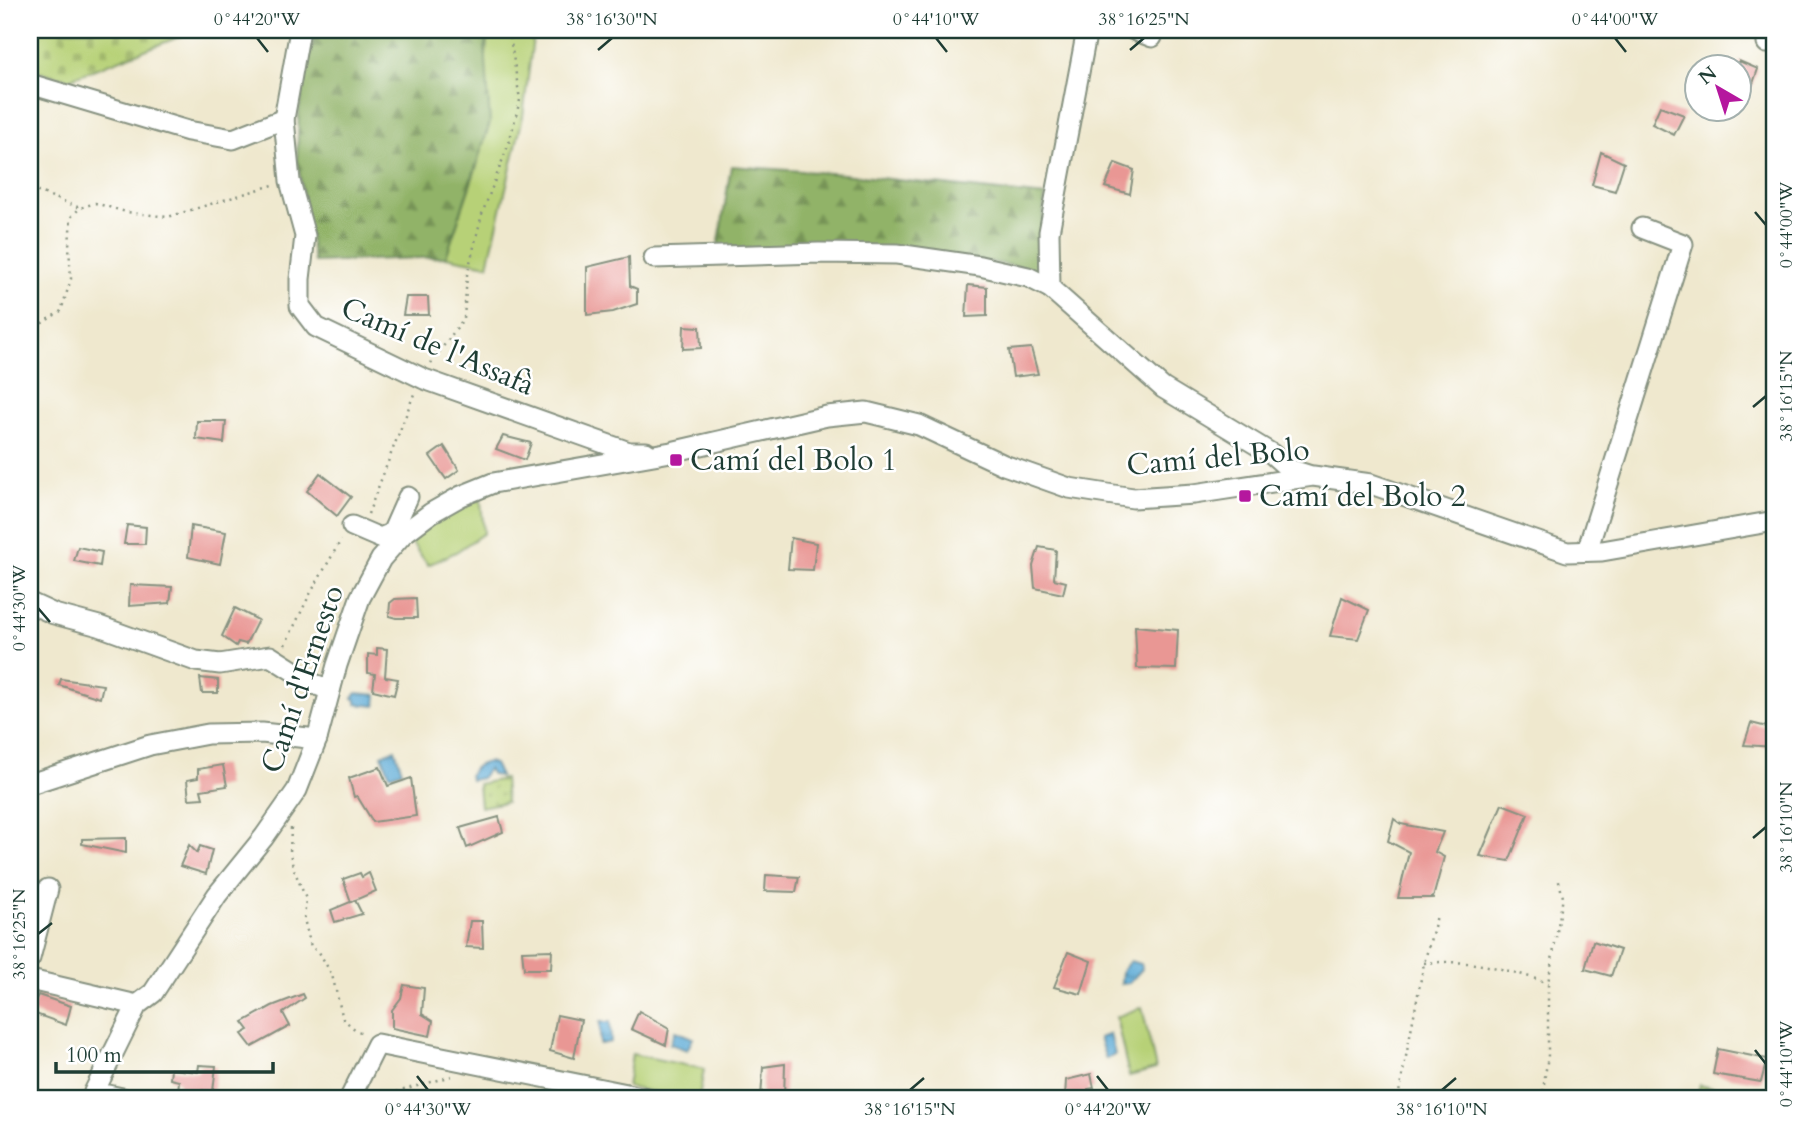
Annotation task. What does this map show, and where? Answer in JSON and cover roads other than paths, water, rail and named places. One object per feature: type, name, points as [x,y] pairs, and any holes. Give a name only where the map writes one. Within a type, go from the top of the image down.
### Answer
[{"type":"street","name":"Camí de l'Assafà","points":[[300,30],[284,119],[290,181],[305,236],[300,306],[316,327],[420,377],[629,452],[671,453]]},
{"type":"street","points":[[1050,288],[1049,232],[1087,30]]},
{"type":"street","points":[[30,84],[188,131],[233,139],[284,119]]},
{"type":"street","points":[[1587,551],[1683,244],[1642,228]]},
{"type":"street","points":[[654,258],[819,253],[897,254],[953,261],[1028,276],[1050,288],[1163,388],[1272,454],[1289,469],[1313,476]]},
{"type":"street","name":"Camí del Bolo","points":[[671,453],[827,416],[866,412],[919,425],[1004,465],[1069,488],[1133,498],[1194,494],[1313,476],[1371,484],[1567,552],[1602,551],[1775,521]]},
{"type":"street","name":"Camí d'Ernesto","points":[[121,1098],[94,1091],[136,1005],[153,993],[217,895],[264,837],[297,790],[317,739],[360,598],[385,554],[402,534],[460,496],[494,483],[671,453]]},
{"type":"street","points":[[385,554],[408,497]]},
{"type":"street","points":[[355,527],[380,538],[392,533]]},
{"type":"street","points":[[30,603],[54,614],[100,626],[196,661],[220,664],[270,656],[314,684],[330,690]]},
{"type":"street","points":[[30,784],[150,745],[208,734],[262,733],[317,739]]},
{"type":"street","points":[[30,958],[48,889]]},
{"type":"street","points":[[30,980],[136,1005]]},
{"type":"street","points":[[349,1098],[377,1044],[647,1098]]},
{"type":"water","points":[[357,693],[377,695],[376,706],[356,704],[353,698]]},
{"type":"water","points":[[395,749],[402,771],[390,775],[382,755]]},
{"type":"water","points":[[488,762],[494,764],[500,776],[492,775],[488,769],[481,778],[471,780],[469,776],[474,768]]},
{"type":"water","points":[[1130,961],[1140,964],[1142,969],[1129,983],[1121,984],[1122,971]]},
{"type":"water","points":[[600,1022],[610,1022],[611,1042],[600,1044]]},
{"type":"water","points":[[675,1031],[693,1038],[687,1050],[670,1044]]},
{"type":"water","points":[[1110,1034],[1115,1055],[1106,1059],[1099,1038]]},
{"type":"place","name":"Camí del Bolo 1","points":[[676,460]]},
{"type":"place","name":"Camí del Bolo 2","points":[[1245,496]]}]
